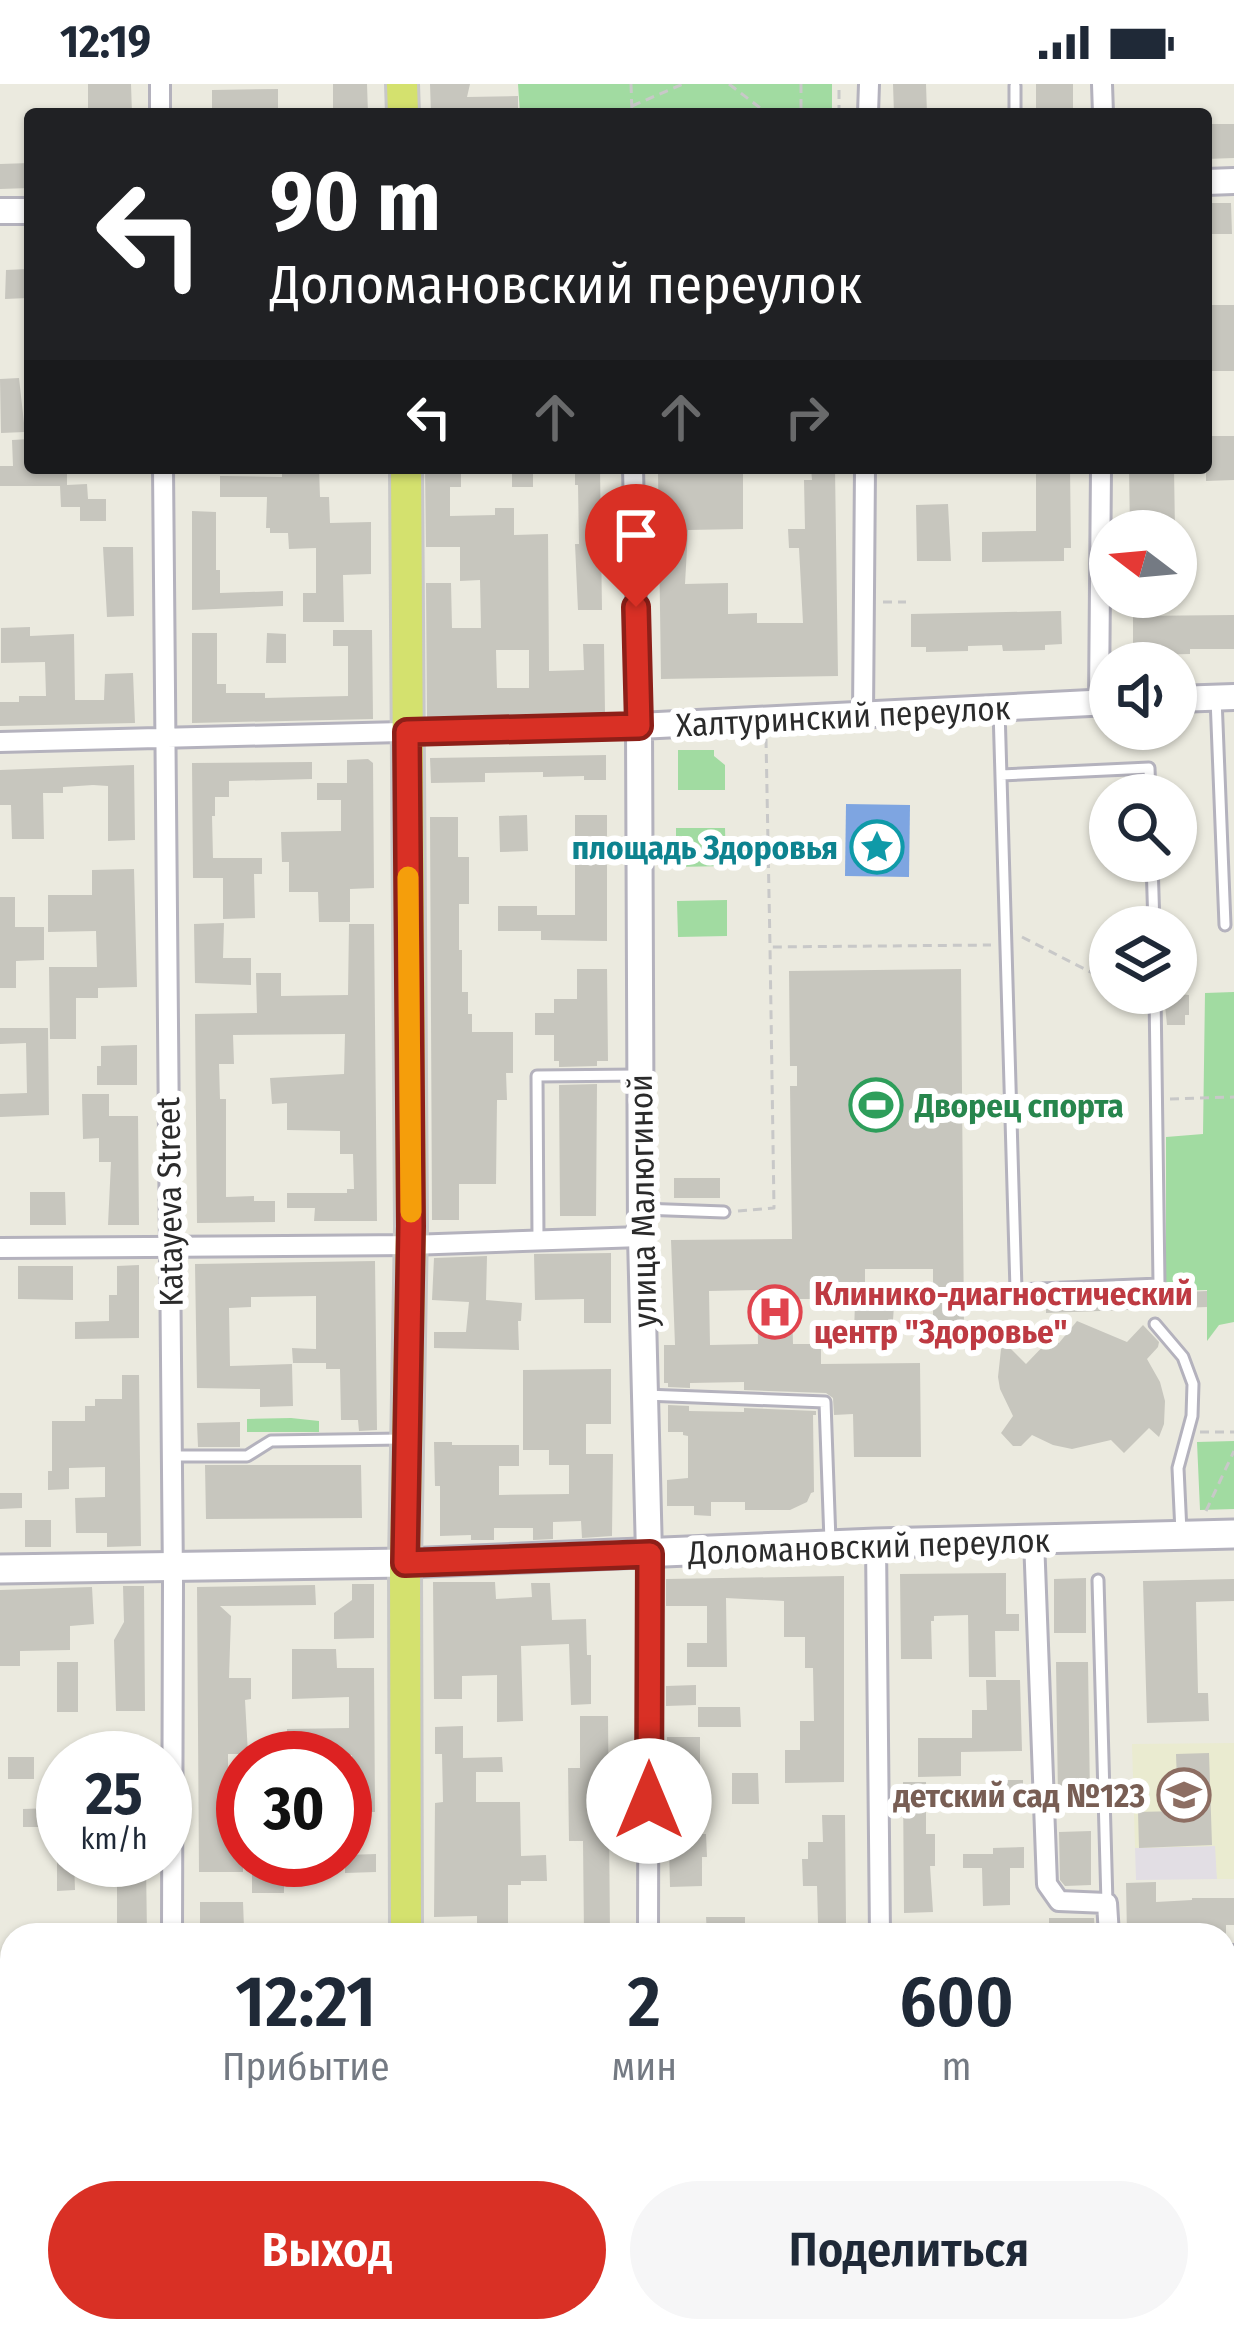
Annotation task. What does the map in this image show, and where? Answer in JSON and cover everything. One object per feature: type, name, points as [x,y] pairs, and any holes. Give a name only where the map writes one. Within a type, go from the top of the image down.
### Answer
[{"type":"main road","points":[[406,474],[410,1245],[406,1923]]},
{"type":"main road","name":"Доломановский переулок","points":[[0,1569],[405,1563],[1234,1534]]},
{"type":"street","name":"Katayeva Street","points":[[163,474],[172,1923]]},
{"type":"street","name":"улица Малюгиной","points":[[633,474],[641,1237],[650,1554],[648,1923]]},
{"type":"street","points":[[863,715],[865,474]]},
{"type":"street","points":[[1101,474],[1104,642]]},
{"type":"street","name":"Халтуринский переулок","points":[[0,742],[639,726],[1089,703]]},
{"type":"street","points":[[0,1248],[410,1245],[641,1237]]},
{"type":"street","points":[[1034,1539],[1047,1884],[1059,1901],[1107,1903],[1108,1923]]},
{"type":"street","points":[[876,1543],[880,1923]]},
{"type":"lane","points":[[1225,698],[1225,926]]},
{"type":"lane","points":[[999,708],[1016,1290],[1159,1284],[1155,1014]]},
{"type":"lane","points":[[1001,775],[1149,768],[1149,774]]},
{"type":"lane","points":[[538,1240],[538,1076],[641,1075]]},
{"type":"lane","points":[[641,1209],[724,1212]]},
{"type":"lane","points":[[1155,1324],[1184,1357],[1193,1384],[1192,1416],[1178,1468],[1182,1536]]},
{"type":"lane","points":[[645,1395],[825,1402],[830,1545]]},
{"type":"lane","points":[[172,1456],[251,1455],[271,1441],[407,1439]]},
{"type":"lane","points":[[1098,1580],[1107,1903]]},
{"type":"path","points":[[632,84],[632,106],[683,84]]},
{"type":"path","points":[[729,84],[760,108]]},
{"type":"path","points":[[864,602],[906,602]]},
{"type":"path","points":[[724,1212],[774,1208],[766,720]]},
{"type":"path","points":[[1004,928],[1089,971]]},
{"type":"path","points":[[770,947],[1005,945]]},
{"type":"path","points":[[1157,1099],[1234,1097]]},
{"type":"path","points":[[1187,1432],[1234,1432]]},
{"type":"path","points":[[1205,1513],[1234,1451]]},
{"type":"shaded area","name":"детский сад №123","points":[[1234,1743],[1234,1879],[1217,1879],[1215,1846],[1135,1848],[1132,1744]]},
{"type":"shaded area","points":[[1216,1846],[1217,1879],[1136,1880],[1135,1848]]},
{"type":"green space","points":[[518,84],[832,84],[832,108],[520,108]]},
{"type":"green space","points":[[678,750],[714,750],[725,765],[725,790],[678,790]]},
{"type":"green space","points":[[676,828],[725,828],[726,866],[676,867]]},
{"type":"green space","points":[[727,900],[727,936],[678,937],[677,901]]},
{"type":"green space","points":[[1234,992],[1234,1322],[1219,1325],[1207,1341],[1207,1290],[1166,1291],[1166,1137],[1203,1134],[1205,993]]},
{"type":"green space","points":[[247,1419],[319,1421],[319,1432],[247,1432]]},
{"type":"green space","points":[[1234,1441],[1234,1509],[1200,1510],[1197,1442]]},
{"type":"water","points":[[846,804],[910,805],[909,877],[845,876]]},
{"type":"building","points":[[88,84],[131,84],[132,108],[88,108]]},
{"type":"building","points":[[333,84],[367,84],[368,108],[333,108]]},
{"type":"building","points":[[430,84],[470,84],[467,97],[518,96],[518,108],[431,108]]},
{"type":"building","points":[[893,84],[926,84],[927,108],[894,108]]},
{"type":"building","points":[[1036,84],[1073,84],[1073,108],[1036,108]]},
{"type":"building","points":[[278,89],[278,108],[212,108],[212,90]]},
{"type":"building","points":[[1212,124],[1234,124],[1234,158],[1212,159]]},
{"type":"building","points":[[24,163],[24,188],[0,189],[0,164]]},
{"type":"building","points":[[1212,203],[1231,203],[1232,234],[1212,234]]},
{"type":"building","points":[[24,269],[24,298],[5,299],[6,270]]},
{"type":"building","points":[[1212,305],[1234,305],[1234,371],[1212,371]]},
{"type":"building","points":[[19,378],[24,432],[1,433],[0,379]]},
{"type":"building","points":[[1212,436],[1234,436],[1234,480],[1206,481],[1206,474],[1212,474]]},
{"type":"building","points":[[24,439],[24,474],[67,474],[67,485],[87,484],[88,499],[106,499],[106,521],[80,521],[80,507],[61,507],[60,486],[0,486],[0,466],[13,466],[12,440]]},
{"type":"building","points":[[319,474],[320,497],[329,497],[330,523],[371,522],[371,574],[343,575],[344,622],[303,622],[303,593],[316,593],[316,548],[289,549],[288,533],[270,533],[267,497],[220,497],[220,476]]},
{"type":"building","points":[[425,474],[461,474],[461,487],[450,487],[450,516],[495,515],[495,508],[514,508],[514,535],[548,534],[549,671],[584,670],[583,644],[604,644],[605,713],[427,718],[426,583],[451,583],[452,628],[481,628],[480,580],[460,581],[460,547],[426,547]],"holes":[[[496,650],[529,650],[529,688],[497,688]]]},
{"type":"building","points":[[512,474],[533,474],[533,487],[512,487]]},
{"type":"building","points":[[575,474],[600,474],[602,610],[578,610]]},
{"type":"building","points":[[658,474],[743,474],[743,529],[688,530],[685,584],[728,583],[728,614],[757,613],[757,623],[803,623],[799,548],[789,548],[788,529],[805,529],[804,480],[812,480],[812,474],[835,474],[838,676],[661,679]]},
{"type":"building","points":[[1036,474],[1070,474],[1071,548],[1064,548],[1064,561],[982,562],[982,532],[1036,531]]},
{"type":"building","points":[[1129,474],[1174,474],[1175,510],[1130,510]]},
{"type":"building","points":[[948,504],[951,561],[917,561],[916,505]]},
{"type":"building","points":[[192,511],[216,512],[220,593],[283,591],[283,606],[192,610]]},
{"type":"building","points":[[103,547],[133,547],[134,616],[107,617]]},
{"type":"building","points":[[1061,611],[1062,644],[1045,645],[1045,650],[1003,651],[1002,645],[926,652],[926,647],[911,647],[911,614]]},
{"type":"building","points":[[1234,615],[1234,649],[1197,649],[1197,642],[1133,642],[1133,618]]},
{"type":"building","points":[[30,627],[30,636],[74,634],[75,700],[104,700],[105,674],[133,673],[135,723],[0,726],[0,702],[46,696],[45,662],[1,663],[1,628]]},
{"type":"building","points":[[333,630],[372,630],[373,719],[192,723],[192,633],[217,633],[217,684],[226,684],[226,693],[265,693],[265,698],[348,696],[348,646],[333,646]]},
{"type":"building","points":[[267,633],[286,634],[286,663],[266,663]]},
{"type":"building","points":[[606,755],[606,780],[543,777],[543,772],[485,773],[485,782],[431,783],[430,758]]},
{"type":"building","points":[[347,760],[373,763],[374,888],[350,889],[350,922],[319,922],[318,892],[289,892],[289,862],[282,862],[281,832],[341,831],[341,800],[317,800],[317,783],[347,783]]},
{"type":"building","points":[[312,762],[312,779],[229,781],[229,797],[215,797],[213,858],[262,858],[262,874],[254,874],[255,918],[223,919],[223,878],[193,878],[192,763]]},
{"type":"building","points":[[134,765],[135,840],[108,841],[108,786],[93,785],[43,793],[44,839],[12,839],[11,805],[0,805],[0,770]]},
{"type":"building","points":[[527,815],[528,851],[500,852],[499,816]]},
{"type":"building","points":[[575,815],[607,815],[607,941],[541,940],[541,931],[498,931],[498,906],[537,906],[537,915],[575,915]]},
{"type":"building","points":[[430,817],[458,817],[458,857],[469,857],[469,904],[459,904],[459,950],[462,992],[468,992],[472,1032],[513,1032],[513,1073],[506,1073],[507,1100],[497,1100],[496,1184],[459,1184],[459,1220],[432,1220]]},
{"type":"building","points":[[134,869],[137,987],[98,988],[98,998],[76,998],[76,1039],[50,1039],[49,967],[97,967],[96,931],[48,932],[48,895],[92,895],[92,870]]},
{"type":"building","points":[[0,897],[15,897],[15,927],[44,927],[44,960],[16,961],[16,988],[0,988]]},
{"type":"building","points":[[224,923],[223,958],[251,958],[251,985],[195,983],[194,924]]},
{"type":"building","points":[[349,924],[374,924],[377,1221],[314,1221],[315,1208],[287,1208],[287,1193],[354,1189],[353,1154],[340,1154],[340,1131],[287,1130],[287,1103],[272,1104],[270,1078],[344,1074],[345,1034],[233,1035],[234,1064],[219,1064],[220,1099],[226,1099],[226,1197],[275,1201],[275,1222],[197,1223],[195,1014],[257,1013],[256,973],[281,973],[281,996],[348,995]]},
{"type":"building","points":[[577,969],[607,969],[608,1061],[597,1061],[597,1066],[559,1067],[559,1061],[554,1061],[554,1035],[535,1035],[535,1013],[554,1013],[554,999],[577,999]]},
{"type":"building","name":"Дворец спорта","points":[[961,969],[964,1329],[933,1329],[933,1269],[865,1269],[865,1289],[823,1289],[823,1299],[792,1303],[793,1344],[821,1344],[821,1364],[920,1363],[921,1457],[854,1457],[853,1414],[834,1415],[833,1398],[826,1393],[744,1390],[744,1382],[690,1383],[690,1388],[664,1383],[664,1345],[675,1345],[671,1240],[792,1239],[790,1086],[797,1086],[797,1066],[790,1066],[789,971]],"holes":[[[757,1290],[758,1344],[710,1345],[709,1291]]]},
{"type":"building","points":[[1166,1014],[1189,1014],[1185,1025],[1167,1025]]},
{"type":"building","points":[[0,1028],[48,1028],[49,1115],[0,1117],[0,1094],[27,1093],[26,1043],[0,1044]]},
{"type":"building","points":[[137,1045],[137,1085],[97,1085],[101,1046]]},
{"type":"building","points":[[597,1084],[596,1216],[560,1216],[559,1085]]},
{"type":"building","points":[[82,1094],[109,1094],[109,1116],[138,1116],[139,1225],[108,1225],[111,1162],[99,1162],[99,1138],[83,1139]]},
{"type":"building","points":[[674,1178],[720,1178],[720,1198],[674,1198]]},
{"type":"building","points":[[30,1192],[65,1192],[66,1225],[30,1225]]},
{"type":"building","points":[[611,1253],[611,1323],[584,1323],[584,1299],[535,1300],[534,1254]]},
{"type":"building","points":[[487,1256],[486,1300],[522,1303],[519,1350],[434,1348],[434,1332],[466,1332],[469,1302],[432,1300],[434,1258]]},
{"type":"building","points":[[375,1261],[377,1430],[359,1431],[358,1420],[341,1420],[340,1369],[326,1369],[326,1363],[293,1363],[292,1348],[316,1349],[316,1296],[251,1297],[251,1307],[229,1308],[230,1366],[292,1364],[293,1406],[260,1407],[260,1389],[197,1388],[195,1264]]},
{"type":"building","points":[[139,1265],[139,1338],[75,1339],[75,1322],[109,1321],[109,1295],[117,1295],[117,1266]]},
{"type":"building","points":[[18,1266],[73,1266],[73,1300],[18,1299]]},
{"type":"building","points":[[1207,1291],[1207,1307],[1046,1313],[1046,1298]]},
{"type":"building","points":[[855,1302],[894,1305],[892,1336],[854,1333]]},
{"type":"building","points":[[1077,1321],[1127,1342],[1143,1325],[1159,1342],[1147,1359],[1165,1401],[1159,1437],[1149,1428],[1124,1453],[1111,1440],[1072,1449],[1032,1435],[1021,1446],[1013,1446],[1001,1433],[1013,1416],[998,1377],[1002,1340],[1026,1364],[1049,1340],[1059,1343]]},
{"type":"building","points":[[611,1369],[611,1424],[586,1424],[586,1454],[613,1454],[612,1536],[582,1538],[581,1521],[553,1522],[553,1539],[533,1540],[533,1528],[494,1528],[494,1540],[440,1536],[434,1442],[519,1445],[519,1466],[499,1466],[499,1495],[569,1494],[569,1465],[549,1465],[549,1450],[523,1450],[523,1370]]},
{"type":"building","points":[[122,1375],[139,1375],[141,1546],[107,1547],[107,1533],[76,1533],[75,1498],[105,1497],[105,1467],[69,1468],[69,1489],[48,1490],[52,1421],[85,1421],[85,1406],[95,1406],[95,1399],[122,1399]]},
{"type":"building","points":[[668,1405],[689,1406],[689,1411],[816,1411],[814,1492],[807,1502],[790,1510],[745,1510],[745,1502],[711,1502],[711,1516],[694,1515],[694,1506],[667,1506],[667,1480],[688,1478],[688,1436],[668,1432]]},
{"type":"building","points":[[240,1422],[240,1447],[198,1447],[197,1423]]},
{"type":"building","points":[[205,1465],[361,1465],[362,1518],[206,1519]]},
{"type":"building","points":[[0,1493],[22,1493],[22,1508],[0,1509]]},
{"type":"building","points":[[25,1520],[51,1520],[51,1547],[25,1547]]},
{"type":"building","points":[[1006,1573],[1006,1614],[1019,1614],[1019,1631],[995,1631],[996,1677],[969,1677],[968,1615],[934,1616],[932,1659],[901,1659],[900,1574]]},
{"type":"building","points":[[844,1576],[844,1782],[785,1783],[785,1750],[800,1750],[800,1721],[814,1721],[813,1668],[805,1668],[805,1637],[784,1637],[784,1601],[726,1598],[727,1667],[687,1667],[687,1643],[707,1643],[707,1606],[666,1606],[666,1579]]},
{"type":"building","points":[[1086,1578],[1086,1633],[1054,1633],[1054,1579]]},
{"type":"building","points":[[1234,1579],[1234,1601],[1196,1602],[1198,1693],[1208,1693],[1209,1721],[1147,1723],[1143,1581]]},
{"type":"building","points":[[433,1582],[495,1582],[496,1599],[532,1597],[531,1583],[550,1583],[552,1620],[586,1619],[591,1704],[571,1705],[569,1644],[521,1646],[523,1721],[497,1722],[497,1675],[462,1676],[462,1699],[434,1699]]},
{"type":"building","points":[[352,1584],[374,1584],[374,1638],[334,1639],[334,1613],[352,1600]]},
{"type":"building","points":[[315,1585],[316,1605],[220,1606],[231,1616],[229,1678],[251,1678],[251,1699],[245,1700],[247,1731],[216,1731],[216,1872],[199,1872],[197,1587]]},
{"type":"building","points":[[123,1586],[144,1586],[145,1711],[116,1711],[114,1640],[124,1622]]},
{"type":"building","points":[[92,1587],[94,1624],[70,1626],[70,1650],[20,1651],[20,1666],[0,1666],[0,1590]]},
{"type":"building","points":[[292,1649],[336,1649],[337,1668],[374,1668],[375,1812],[372,1731],[287,1731],[349,1728],[349,1697],[292,1699]]},
{"type":"building","points":[[57,1662],[78,1662],[78,1712],[57,1712]]},
{"type":"building","points":[[1056,1662],[1088,1662],[1090,1797],[1058,1797]]},
{"type":"building","points":[[986,1680],[1020,1680],[1022,1751],[961,1752],[961,1776],[918,1777],[918,1738],[972,1738],[972,1710],[987,1710]]},
{"type":"building","points":[[696,1685],[696,1705],[666,1706],[666,1686]]},
{"type":"building","points":[[698,1707],[740,1707],[741,1727],[698,1727]]},
{"type":"building","points":[[580,1716],[608,1716],[610,1923],[584,1923],[583,1841],[569,1841],[568,1768],[580,1768]]},
{"type":"building","points":[[463,1726],[463,1758],[502,1757],[503,1772],[476,1772],[476,1802],[520,1802],[521,1856],[546,1855],[547,1881],[508,1885],[508,1923],[477,1923],[477,1916],[434,1917],[435,1803],[443,1802],[442,1754],[435,1754],[435,1727]]},
{"type":"building","points":[[667,1737],[700,1737],[700,1766],[667,1767]]},
{"type":"building","points":[[1209,1753],[1212,1845],[1139,1848],[1138,1812],[1178,1811],[1176,1754]]},
{"type":"building","points":[[8,1757],[34,1757],[34,1779],[8,1779]]},
{"type":"building","points":[[732,1773],[758,1773],[759,1804],[732,1804]]},
{"type":"building","points":[[994,1780],[1023,1780],[1023,1803],[994,1803]]},
{"type":"building","points":[[903,1782],[926,1782],[926,1834],[935,1834],[935,1866],[930,1866],[933,1912],[904,1913]]},
{"type":"building","points":[[668,1807],[695,1807],[695,1834],[706,1834],[702,1886],[670,1887]]},
{"type":"building","points":[[23,1809],[36,1809],[36,1827],[23,1827]]},
{"type":"building","points":[[822,1815],[845,1815],[846,1923],[818,1923],[817,1886],[803,1886],[802,1859],[808,1859],[808,1842],[823,1842]]},
{"type":"building","points":[[1091,1831],[1091,1885],[1065,1886],[1060,1880],[1059,1832]]},
{"type":"building","points":[[1024,1847],[1024,1868],[1010,1868],[1010,1905],[983,1906],[982,1868],[963,1868],[963,1854]]},
{"type":"building","points":[[1156,1882],[1156,1902],[1234,1898],[1234,1923],[1127,1923],[1126,1883]]},
{"type":"building","points":[[117,1887],[146,1887],[147,1923],[117,1923]]},
{"type":"building","points":[[252,1887],[284,1887],[284,1893],[252,1893]]},
{"type":"building","points":[[200,1902],[243,1902],[244,1923],[200,1923]]},
{"type":"building","points":[[706,1917],[745,1917],[745,1923],[706,1923]]},
{"type":"building","points":[[1049,1918],[1094,1918],[1094,1923],[1049,1923]]},
{"type":"slow traffic","points":[[408,877],[411,1212]]},
{"type":"place","name":"площадь Здоровья","points":[[877,847]]},
{"type":"place","name":"Дворец спорта","points":[[876,1105]]},
{"type":"place","name":"Клинико-диагностический центр \"Здоровье\"","points":[[775,1312]]},
{"type":"place","name":"детский сад №123","points":[[1184,1795]]},
{"type":"route","points":[[636,607],[639,726],[407,732],[411,1226],[405,1563],[650,1554],[649,1801]]}]
